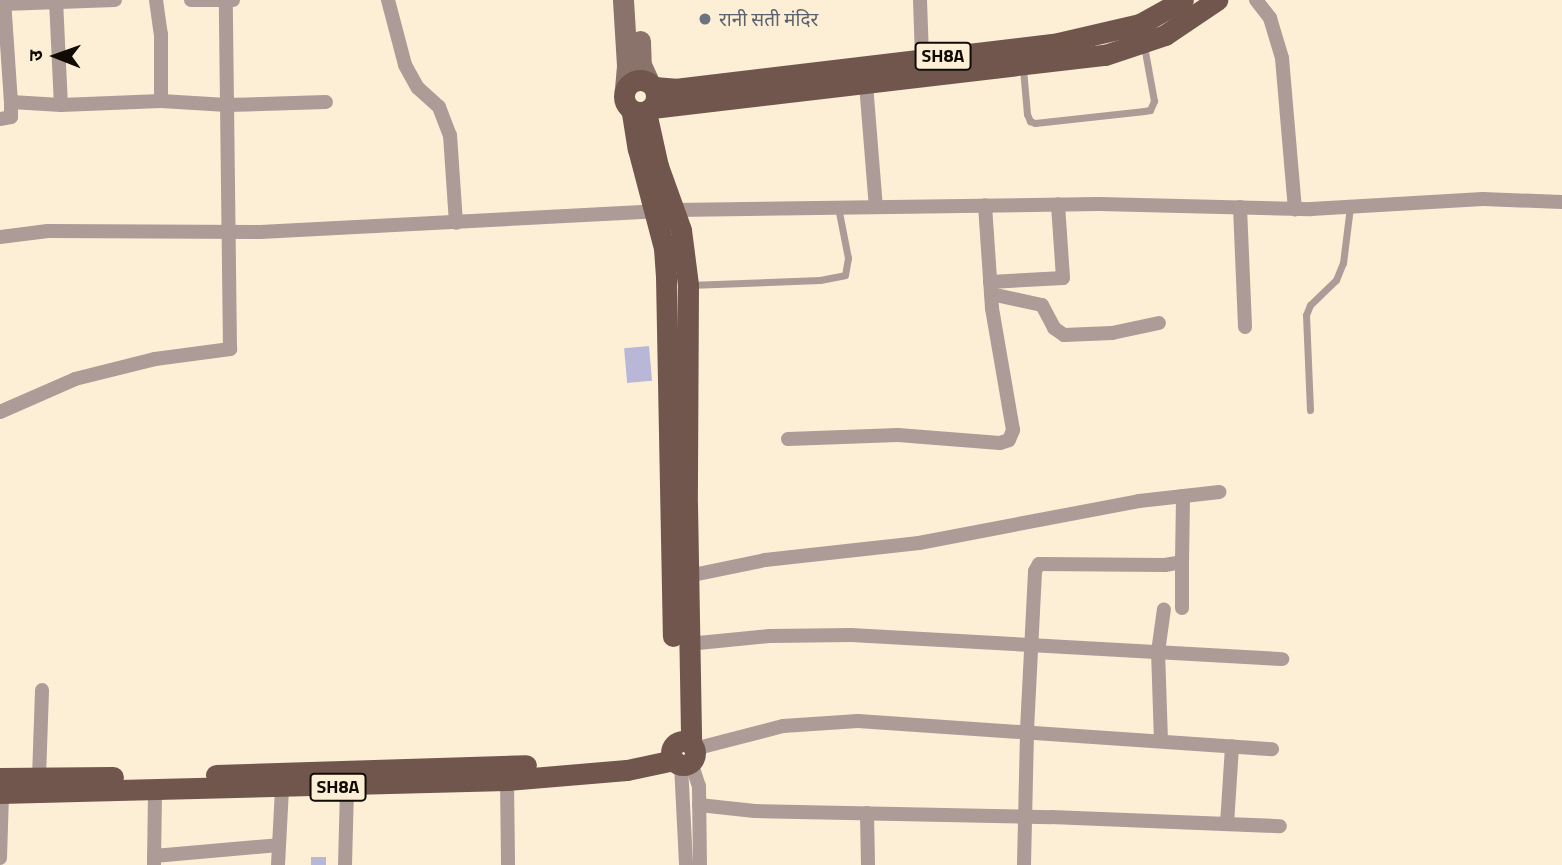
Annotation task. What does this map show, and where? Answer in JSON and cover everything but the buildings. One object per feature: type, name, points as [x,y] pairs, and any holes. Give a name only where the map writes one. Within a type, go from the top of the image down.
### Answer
[{"type":"main road","name":"SH8A","points":[[1141,34],[1183,0]]},
{"type":"main road","name":"SH8A","points":[[643,98],[866,84],[1022,57],[1099,36],[1141,34],[1176,28],[1217,0]]},
{"type":"main road","name":"SH8A","points":[[643,98],[674,89],[922,58],[1022,57]]},
{"type":"main road","points":[[643,98],[638,149],[665,211],[685,247],[688,285],[688,644],[683,753]]},
{"type":"main road","points":[[665,211],[674,663],[683,753]]},
{"type":"main road","name":"SH8A","points":[[1,788],[38,777],[560,764],[683,753]]},
{"type":"main road","name":"SH8A","points":[[1,788],[282,788],[507,780],[627,770],[683,753]]},
{"type":"street","points":[[0,119],[11,117],[4,2],[115,0]]},
{"type":"street","points":[[156,0],[161,34],[161,101]]},
{"type":"street","points":[[0,412],[75,379],[155,359],[230,348],[227,271],[230,232],[228,1],[191,0]]},
{"type":"street","points":[[388,0],[405,65],[418,88],[439,107],[450,135],[456,223]]},
{"type":"street","points":[[623,0],[627,66],[643,98]]},
{"type":"street","points":[[637,0],[643,98]]},
{"type":"street","points":[[920,0],[922,58]]},
{"type":"street","points":[[1256,0],[1270,18],[1282,58],[1295,209]]},
{"type":"street","points":[[56,1],[61,105]]},
{"type":"street","points":[[866,84],[876,207]]},
{"type":"street","points":[[11,99],[11,102],[61,105],[161,101],[227,105],[326,102]]},
{"type":"street","points":[[0,237],[48,231],[230,232],[665,211],[838,207],[1058,204],[1295,209],[1483,199],[1562,202]]},
{"type":"street","points":[[990,288],[1063,278],[1058,204]]},
{"type":"street","points":[[788,439],[898,435],[1000,443],[1009,440],[1013,430],[990,288],[985,205]]},
{"type":"street","points":[[1240,207],[1245,327]]},
{"type":"street","points":[[990,288],[1042,304],[1054,328],[1063,335],[1112,333],[1159,323]]},
{"type":"street","points":[[688,576],[765,560],[919,543],[1139,501],[1219,492]]},
{"type":"street","points":[[1182,608],[1183,496]]},
{"type":"street","points":[[1024,865],[1035,571],[1039,564],[1165,565],[1182,562]]},
{"type":"street","points":[[1161,741],[1158,652],[1164,609]]},
{"type":"street","points":[[688,644],[770,636],[851,635],[1282,659]]},
{"type":"street","points":[[38,777],[42,690]]},
{"type":"street","points":[[683,753],[783,726],[858,721],[1027,730],[1272,749]]},
{"type":"street","points":[[1227,824],[1232,746]]},
{"type":"street","points":[[683,753],[698,775],[700,865]]},
{"type":"street","points":[[683,753],[686,865]]},
{"type":"street","points":[[507,780],[508,865]]},
{"type":"street","points":[[345,865],[347,786]]},
{"type":"street","points":[[0,858],[1,788]]},
{"type":"street","points":[[278,865],[282,788]]},
{"type":"street","points":[[155,790],[155,861],[279,845]]},
{"type":"street","points":[[699,806],[755,811],[1280,826]]},
{"type":"street","points":[[867,813],[868,865]]},
{"type":"lane","points":[[1022,57],[1027,114],[1030,121],[1035,123],[1150,110],[1154,101],[1141,34]]},
{"type":"lane","points":[[688,285],[820,280],[845,275],[848,258],[838,207]]},
{"type":"lane","points":[[1310,410],[1306,314],[1310,305],[1336,280],[1343,262],[1350,207]]},
{"type":"place","name":"रानी सती मंदिर","points":[[705,19]]}]
